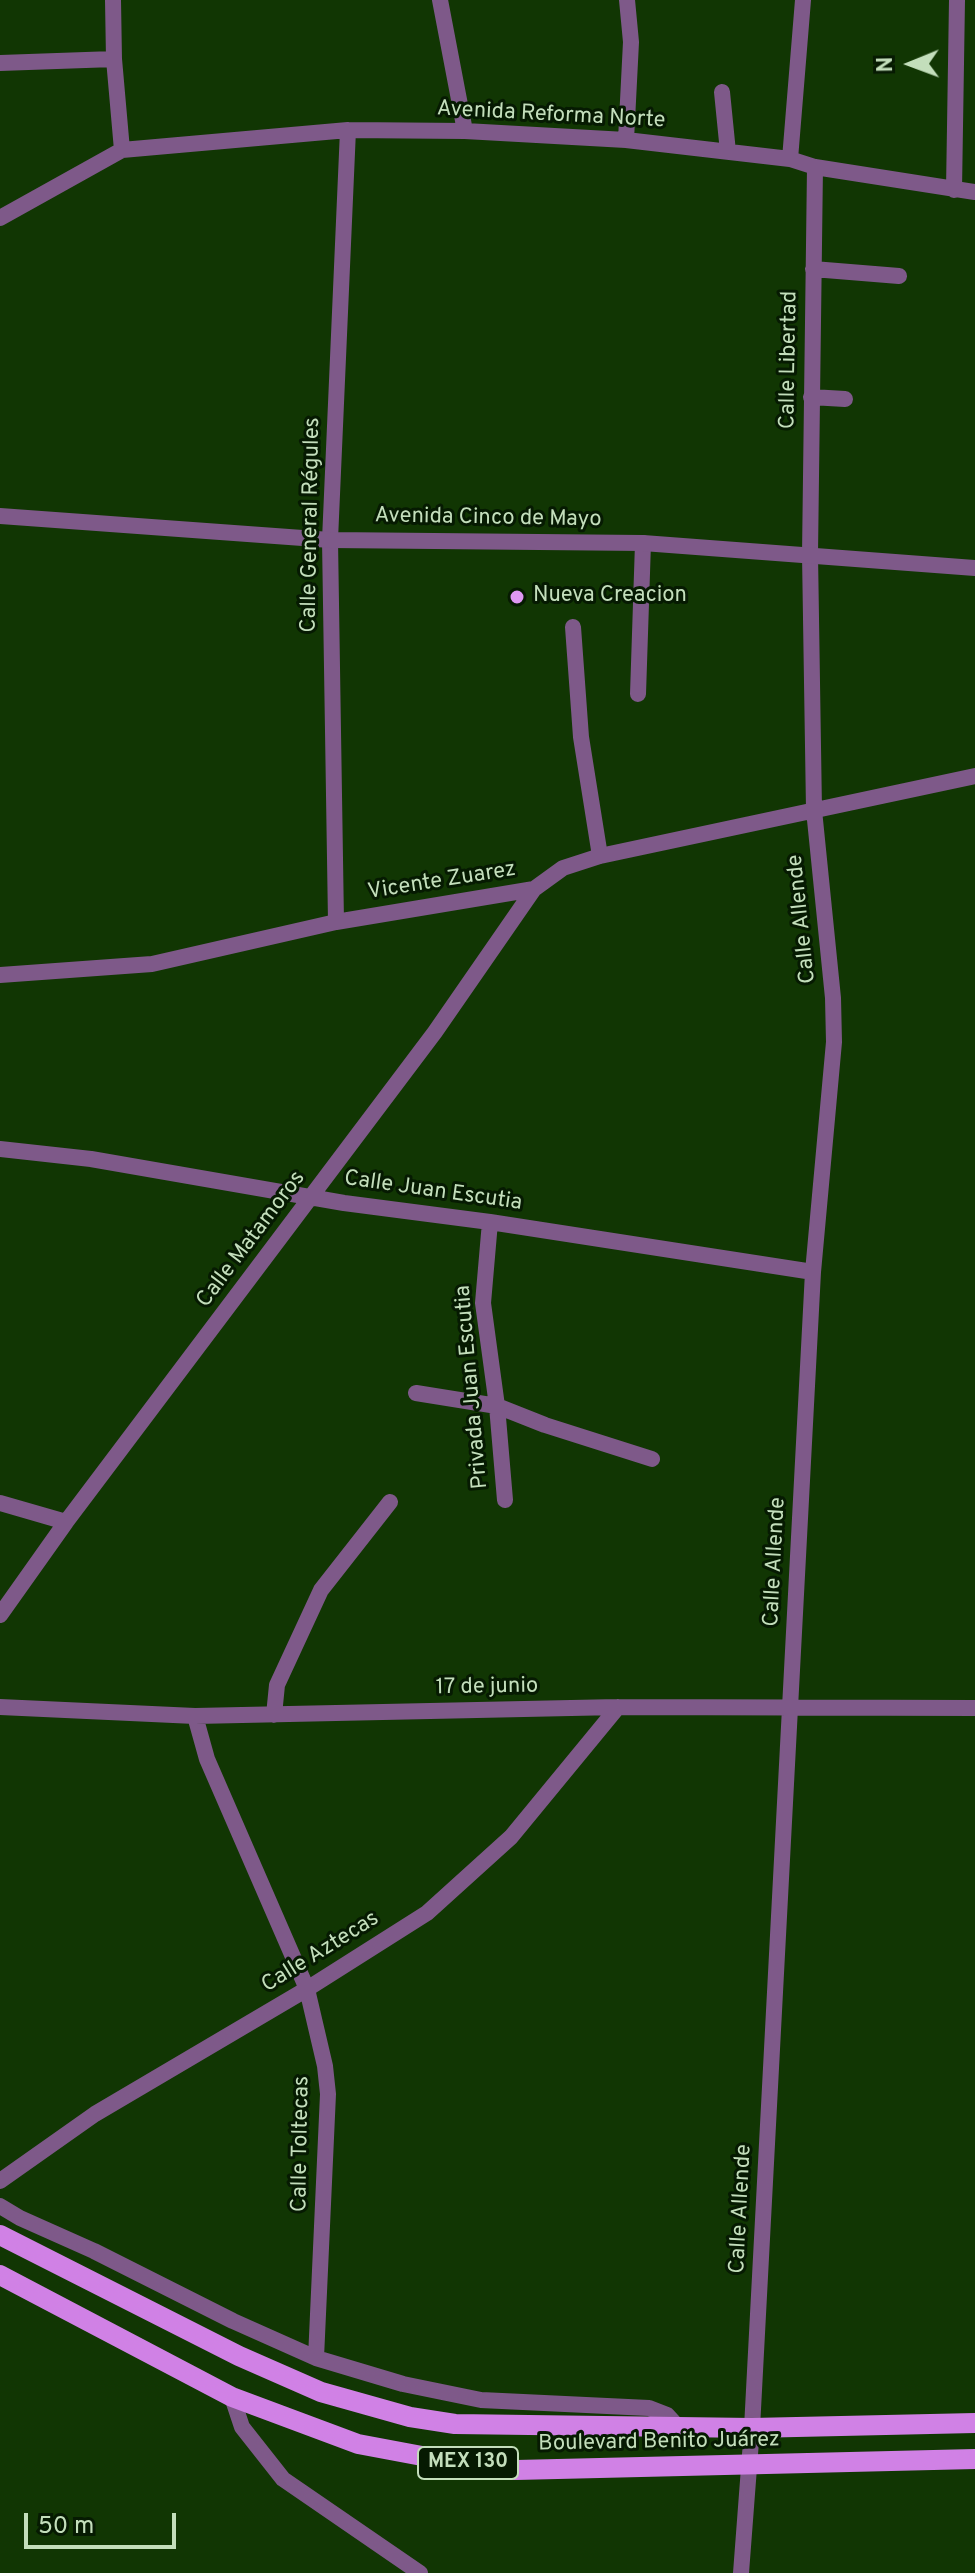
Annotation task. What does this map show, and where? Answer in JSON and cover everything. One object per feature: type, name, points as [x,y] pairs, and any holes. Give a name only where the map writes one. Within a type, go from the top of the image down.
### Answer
[{"type":"main road","name":"Boulevard Benito Juárez","points":[[0,2235],[239,2356],[321,2392],[410,2417],[455,2424],[752,2428],[975,2423]]},
{"type":"main road","name":"Boulevard Benito Juárez","points":[[0,2275],[232,2397],[358,2444],[516,2470],[975,2459]]},
{"type":"street","points":[[0,218],[122,150],[114,59],[113,0]]},
{"type":"street","points":[[440,0],[465,131]]},
{"type":"street","points":[[626,140],[631,42],[627,0]]},
{"type":"street","points":[[790,159],[803,0]]},
{"type":"street","points":[[954,190],[957,0]]},
{"type":"street","points":[[0,63],[114,59]]},
{"type":"street","points":[[722,92],[728,152]]},
{"type":"street","name":"Avenida Reforma Norte","points":[[122,150],[348,130],[465,131],[626,140],[790,159],[815,167],[975,192]]},
{"type":"street","name":"Calle General Régules","points":[[336,922],[330,540],[348,130]]},
{"type":"street","name":"Calle Libertad","points":[[810,554],[815,167]]},
{"type":"street","points":[[813,269],[899,276]]},
{"type":"street","points":[[811,397],[845,399]]},
{"type":"street","name":"Avenida Cinco de Mayo","points":[[0,516],[330,540],[643,543],[810,554],[974,571]]},
{"type":"street","points":[[638,694],[643,543]]},
{"type":"street","name":"Calle Allende","points":[[741,2573],[752,2428],[813,1272],[834,1042],[833,998],[814,810],[810,554]]},
{"type":"street","points":[[573,627],[581,737],[600,856]]},
{"type":"street","name":"Vicente Zuarez","points":[[0,975],[152,964],[336,922],[534,889],[563,868],[600,856],[975,776]]},
{"type":"street","name":"Calle Matamoros","points":[[0,1615],[66,1522],[435,1032],[534,889]]},
{"type":"street","name":"Calle Juan Escutia","points":[[0,1149],[91,1159],[313,1197],[813,1272]]},
{"type":"street","name":"Privada Juan Escutia","points":[[490,1222],[483,1303],[497,1406],[505,1500]]},
{"type":"street","points":[[416,1393],[497,1406],[545,1425],[652,1459]]},
{"type":"street","points":[[274,1715],[277,1685],[321,1590],[390,1502]]},
{"type":"street","points":[[0,1503],[66,1522]]},
{"type":"street","name":"17 de junio","points":[[0,1707],[195,1716],[618,1707],[975,1708]]},
{"type":"street","name":"Calle Aztecas","points":[[0,2181],[95,2114],[307,1989],[427,1913],[511,1837],[618,1707]]},
{"type":"street","name":"Calle Toltecas","points":[[195,1716],[207,1759],[307,1989],[325,2066],[328,2094],[316,2358]]},
{"type":"street","points":[[0,2206],[233,2321],[316,2358],[403,2384],[481,2400],[649,2408],[667,2415],[678,2427]]},
{"type":"street","points":[[232,2397],[242,2427],[283,2479],[420,2573]]},
{"type":"place","name":"Nueva Creacion","points":[[517,597]]}]
